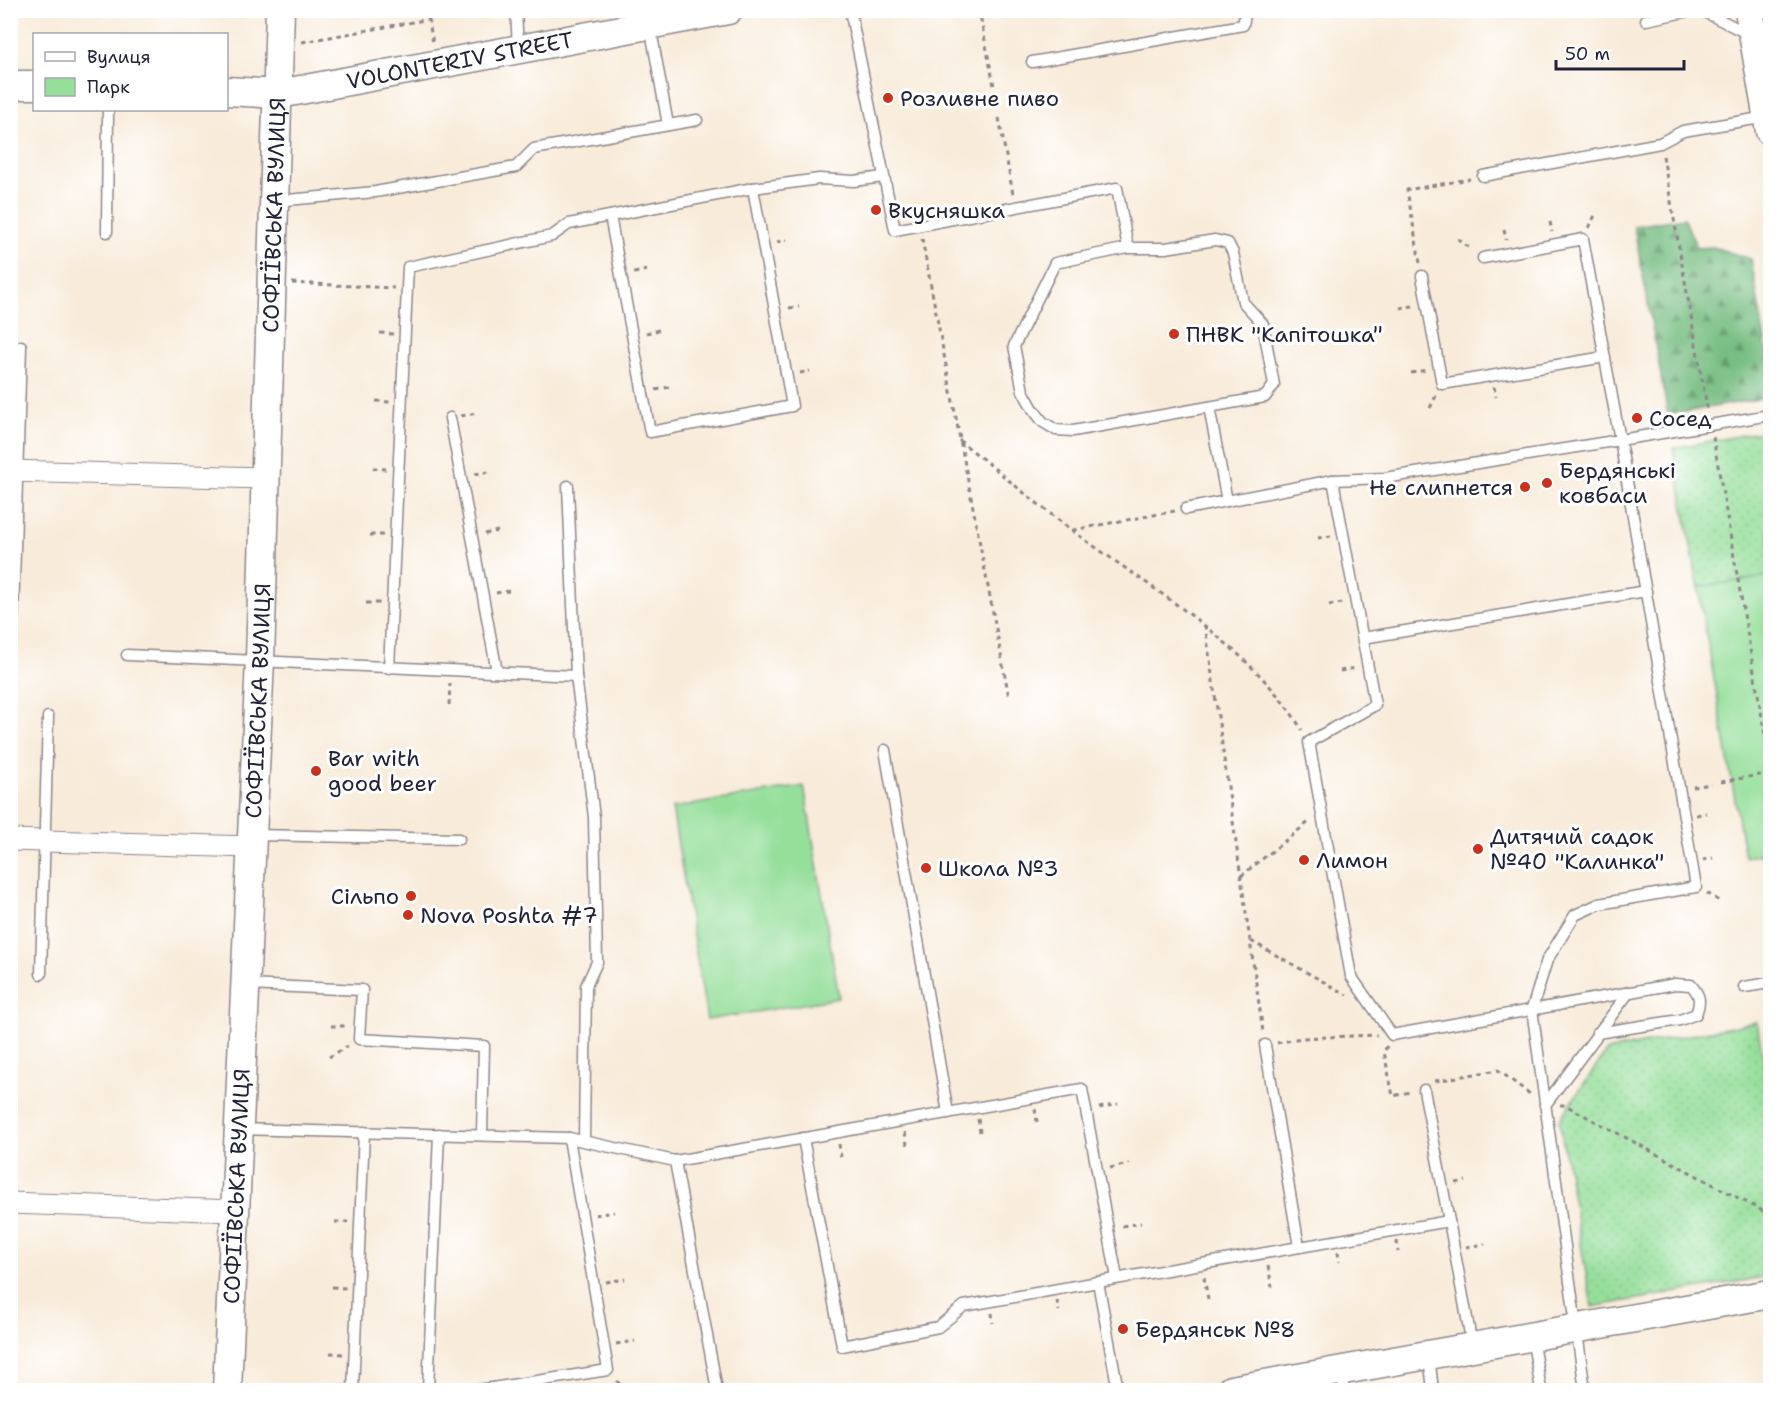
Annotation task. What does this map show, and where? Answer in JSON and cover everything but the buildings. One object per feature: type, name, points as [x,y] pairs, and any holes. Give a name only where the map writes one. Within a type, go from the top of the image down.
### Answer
[{"type":"street","name":"СОФІЇВСЬКА ВУЛИЦЯ","points":[[227,1390],[260,660],[280,10]]},
{"type":"street","name":"VOLONTERIV STREET","points":[[228,91],[279,94],[728,10]]},
{"type":"street","points":[[1751,23],[1769,124]]},
{"type":"street","points":[[10,85],[33,85]]},
{"type":"street","points":[[14,471],[266,478]]},
{"type":"street","points":[[10,840],[252,841]]},
{"type":"street","points":[[10,1203],[236,1211]]},
{"type":"street","points":[[1231,1390],[1343,1381],[1429,1355],[1770,1294]]},
{"type":"lane","points":[[516,10],[518,48]]},
{"type":"lane","points":[[850,10],[895,230],[1117,188],[1128,248]]},
{"type":"lane","points":[[1032,62],[1243,25],[1246,10]]},
{"type":"lane","points":[[1646,20],[1695,10]]},
{"type":"lane","points":[[1701,10],[1751,23]]},
{"type":"lane","points":[[650,24],[668,125]]},
{"type":"lane","points":[[106,232],[108,111]]},
{"type":"lane","points":[[275,201],[375,192],[516,167],[534,149],[697,120]]},
{"type":"lane","points":[[1483,176],[1660,143],[1683,131],[1769,124]]},
{"type":"lane","points":[[389,668],[408,267],[552,236],[570,224],[753,188],[819,179],[854,182],[883,177]]},
{"type":"lane","points":[[610,216],[650,432],[792,406],[753,188]]},
{"type":"lane","points":[[1483,258],[1582,239],[1620,440],[1696,887],[1599,903],[1575,915],[1547,960],[1532,1010],[1585,1390]]},
{"type":"lane","points":[[1215,240],[1228,243],[1233,253],[1243,302],[1263,324],[1274,385],[1265,397],[1073,431],[1056,430],[1043,422],[1023,391],[1014,346],[1055,263],[1128,248],[1166,248],[1215,240]]},
{"type":"lane","points":[[1422,276],[1442,384],[1605,357]]},
{"type":"lane","points":[[13,617],[14,471],[21,346]]},
{"type":"lane","points":[[1209,407],[1227,501]]},
{"type":"lane","points":[[1186,509],[1333,480],[1386,478],[1770,415]]},
{"type":"lane","points":[[450,418],[497,672]]},
{"type":"lane","points":[[1333,480],[1375,705],[1309,742],[1351,976],[1392,1035],[1675,984],[1691,985],[1699,994],[1700,1003],[1696,1014],[1680,1020],[1598,1033]]},
{"type":"lane","points":[[568,486],[576,676],[594,817],[597,962],[586,986],[584,1141]]},
{"type":"lane","points":[[1363,638],[1646,591]]},
{"type":"lane","points":[[127,655],[576,676]]},
{"type":"lane","points":[[41,974],[48,717]]},
{"type":"lane","points":[[885,750],[948,1113]]},
{"type":"lane","points":[[252,841],[459,838]]},
{"type":"lane","points":[[1744,987],[1770,983]]},
{"type":"lane","points":[[246,985],[362,990],[359,1039],[484,1046],[482,1136]]},
{"type":"lane","points":[[1545,1105],[1629,992]]},
{"type":"lane","points":[[1265,1045],[1299,1247]]},
{"type":"lane","points":[[240,1129],[570,1138],[675,1161],[1082,1089],[1117,1278]]},
{"type":"lane","points":[[1424,1090],[1473,1347]]},
{"type":"lane","points":[[353,1390],[364,1132]]},
{"type":"lane","points":[[428,1390],[439,1134]]},
{"type":"lane","points":[[479,1390],[608,1370],[570,1138]]},
{"type":"lane","points":[[803,1138],[842,1346],[938,1327],[964,1306],[1449,1221]]},
{"type":"lane","points":[[675,1161],[717,1390]]},
{"type":"lane","points":[[1098,1282],[1119,1390]]},
{"type":"lane","points":[[1532,1337],[1541,1390]]},
{"type":"lane","points":[[1429,1355],[1433,1390]]},
{"type":"path","points":[[427,10],[436,63]]},
{"type":"path","points":[[279,46],[429,21],[480,10]]},
{"type":"path","points":[[979,10],[994,86]]},
{"type":"path","points":[[999,118],[1016,208]]},
{"type":"path","points":[[1660,143],[1770,763]]},
{"type":"path","points":[[1422,276],[1407,190],[1483,176]]},
{"type":"path","points":[[920,226],[1009,697]]},
{"type":"path","points":[[1458,238],[1483,258]]},
{"type":"path","points":[[273,283],[407,288]]},
{"type":"path","points":[[959,439],[1073,530],[1205,625],[1286,704],[1309,742]]},
{"type":"path","points":[[1073,530],[1186,509]]},
{"type":"path","points":[[1205,625],[1265,1045],[1301,1038],[1392,1035],[1384,1052],[1393,1096],[1424,1090],[1436,1081],[1498,1070],[1545,1105],[1565,1105],[1770,1215]]},
{"type":"path","points":[[449,705],[451,670]]},
{"type":"path","points":[[1721,782],[1770,773]]},
{"type":"path","points":[[1680,790],[1711,784]]},
{"type":"path","points":[[1241,876],[1322,811]]},
{"type":"path","points":[[1250,941],[1375,1010]]},
{"type":"path","points":[[329,1057],[359,1039]]},
{"type":"path","points":[[1086,1110],[1118,1104]]},
{"type":"path","points":[[1097,1170],[1129,1164]]},
{"type":"path","points":[[582,1217],[614,1212]]},
{"type":"path","points":[[1108,1229],[1141,1223]]},
{"type":"path","points":[[1454,1249],[1485,1244]]},
{"type":"path","points":[[1266,1253],[1272,1287]]},
{"type":"path","points":[[1202,1264],[1208,1299]]},
{"type":"path","points":[[594,1284],[625,1279]]},
{"type":"path","points":[[604,1346],[635,1341]]},
{"type":"green space","points":[[1684,218],[1697,248],[1713,247],[1751,259],[1770,371],[1770,397],[1668,415],[1634,226]]},
{"type":"green space","points":[[1770,430],[1770,577],[1699,590],[1673,448]]},
{"type":"green space","points":[[1770,576],[1770,853],[1745,857],[1698,587]]},
{"type":"green space","points":[[804,786],[839,998],[707,1020],[672,808]]},
{"type":"green space","points":[[1757,1022],[1770,1100],[1770,1276],[1592,1307],[1559,1120],[1607,1051]]},
{"type":"place","name":"Розливне пиво","points":[[888,98]]},
{"type":"place","name":"Вкусняшка","points":[[876,210]]},
{"type":"place","name":"ПНВК \"Капітошка\"","points":[[1174,334]]},
{"type":"place","name":"Сосед","points":[[1637,418]]},
{"type":"place","name":"Бердянські ковбаси","points":[[1547,483]]},
{"type":"place","name":"Не слипнется","points":[[1525,487]]},
{"type":"place","name":"Bar with good beer","points":[[316,771]]},
{"type":"place","name":"Дитячий садок №40 \"Калинка\"","points":[[1478,849]]},
{"type":"place","name":"Лимон","points":[[1304,860]]},
{"type":"place","name":"Школа №3","points":[[926,868]]},
{"type":"place","name":"Сільпо","points":[[411,896]]},
{"type":"place","name":"Nova Poshta #7","points":[[408,915]]},
{"type":"place","name":"Бердянськ №8","points":[[1123,1329]]}]
